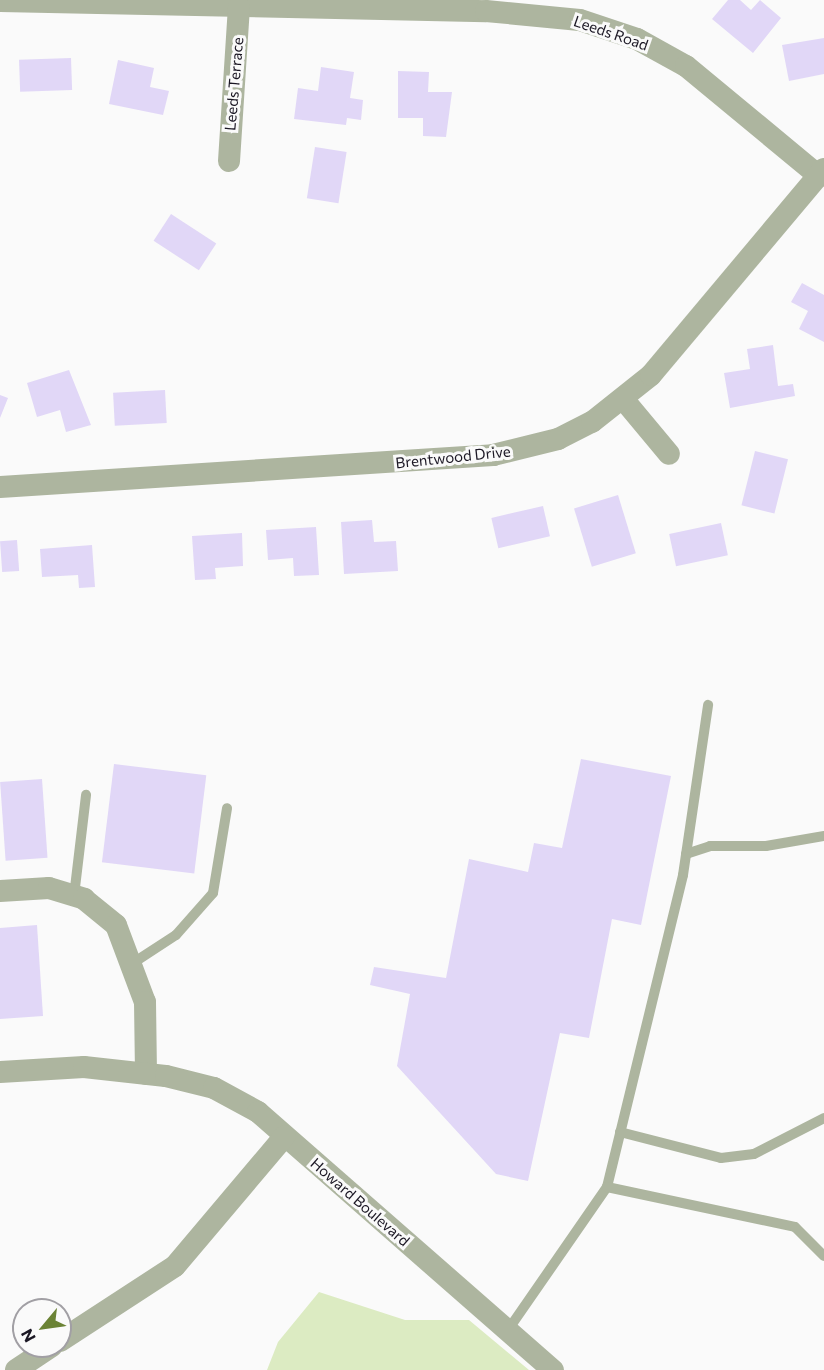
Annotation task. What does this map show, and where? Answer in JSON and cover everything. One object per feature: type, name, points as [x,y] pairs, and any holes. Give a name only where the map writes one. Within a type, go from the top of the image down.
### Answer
[{"type":"street","name":"Leeds Road","points":[[0,1],[239,8],[517,12],[580,20],[637,39],[686,66],[821,172]]},
{"type":"street","name":"Leeds Terrace","points":[[229,161],[239,8]]},
{"type":"street","name":"Brentwood Drive","points":[[0,487],[493,455],[558,439],[624,400],[678,347],[821,172]]},
{"type":"street","points":[[624,400],[669,454]]},
{"type":"street","points":[[0,891],[49,888],[74,896],[116,925],[133,963],[145,1002],[146,1074]]},
{"type":"street","name":"Howard Boulevard","points":[[0,1072],[84,1067],[146,1074],[214,1088],[258,1112],[553,1370]]},
{"type":"street","points":[[72,1333],[175,1266],[285,1136]]},
{"type":"street","points":[[16,1370],[34,1358]]},
{"type":"lane","points":[[508,1330],[607,1187],[686,854],[708,705]]},
{"type":"lane","points":[[74,896],[86,795]]},
{"type":"lane","points":[[133,963],[171,939],[213,893],[227,808]]},
{"type":"lane","points":[[686,854],[710,846],[766,846],[824,836]]},
{"type":"lane","points":[[620,1132],[721,1158],[754,1154],[824,1118]]},
{"type":"lane","points":[[607,1187],[795,1227],[824,1256]]},
{"type":"green space","points":[[319,1292],[405,1320],[469,1320],[529,1370],[267,1370],[278,1342]]},
{"type":"building","points":[[728,0],[740,0],[751,10],[760,0],[781,18],[753,53],[712,19]]},
{"type":"building","points":[[824,38],[824,74],[789,81],[782,45]]},
{"type":"building","points":[[71,58],[72,90],[20,92],[19,60]]},
{"type":"building","points":[[118,60],[154,68],[150,87],[169,91],[163,115],[109,104]]},
{"type":"building","points":[[321,67],[354,72],[350,98],[363,100],[361,120],[347,118],[346,125],[294,119],[298,88],[318,91]]},
{"type":"building","points":[[398,71],[429,72],[428,92],[452,92],[446,137],[423,136],[423,118],[398,118]]},
{"type":"building","points":[[315,147],[347,152],[338,203],[307,198]]},
{"type":"building","points":[[171,214],[216,243],[199,270],[154,241]]},
{"type":"building","points":[[802,283],[824,295],[824,342],[799,329],[808,311],[791,302]]},
{"type":"building","points":[[773,345],[778,386],[793,384],[795,396],[730,408],[724,373],[750,369],[747,349]]},
{"type":"building","points":[[69,370],[91,425],[66,432],[60,410],[37,417],[27,383]]},
{"type":"building","points":[[165,390],[167,423],[115,426],[113,393]]},
{"type":"building","points":[[0,395],[8,398],[0,418]]},
{"type":"building","points":[[755,451],[788,459],[774,514],[741,505]]},
{"type":"building","points":[[618,495],[636,553],[592,567],[574,508]]},
{"type":"building","points":[[543,506],[550,536],[498,548],[491,518]]},
{"type":"building","points":[[372,520],[374,542],[396,541],[398,571],[344,574],[341,522]]},
{"type":"building","points":[[721,523],[728,555],[676,566],[669,534]]},
{"type":"building","points":[[316,527],[319,575],[294,576],[293,558],[268,560],[266,530]]},
{"type":"building","points":[[242,533],[243,566],[215,568],[216,579],[195,580],[192,536]]},
{"type":"building","points":[[17,540],[19,571],[2,572],[0,541]]},
{"type":"building","points":[[92,545],[95,587],[79,588],[78,575],[42,577],[40,549]]},
{"type":"building","points":[[581,759],[671,776],[641,925],[612,919],[589,1038],[560,1033],[528,1181],[496,1174],[397,1066],[410,994],[370,985],[374,967],[446,978],[469,859],[528,872],[534,843],[562,848]]},
{"type":"building","points":[[114,764],[206,775],[194,874],[102,862]]},
{"type":"building","points":[[42,779],[48,858],[6,861],[0,782]]},
{"type":"building","points":[[37,925],[43,1016],[0,1019],[0,928]]}]
